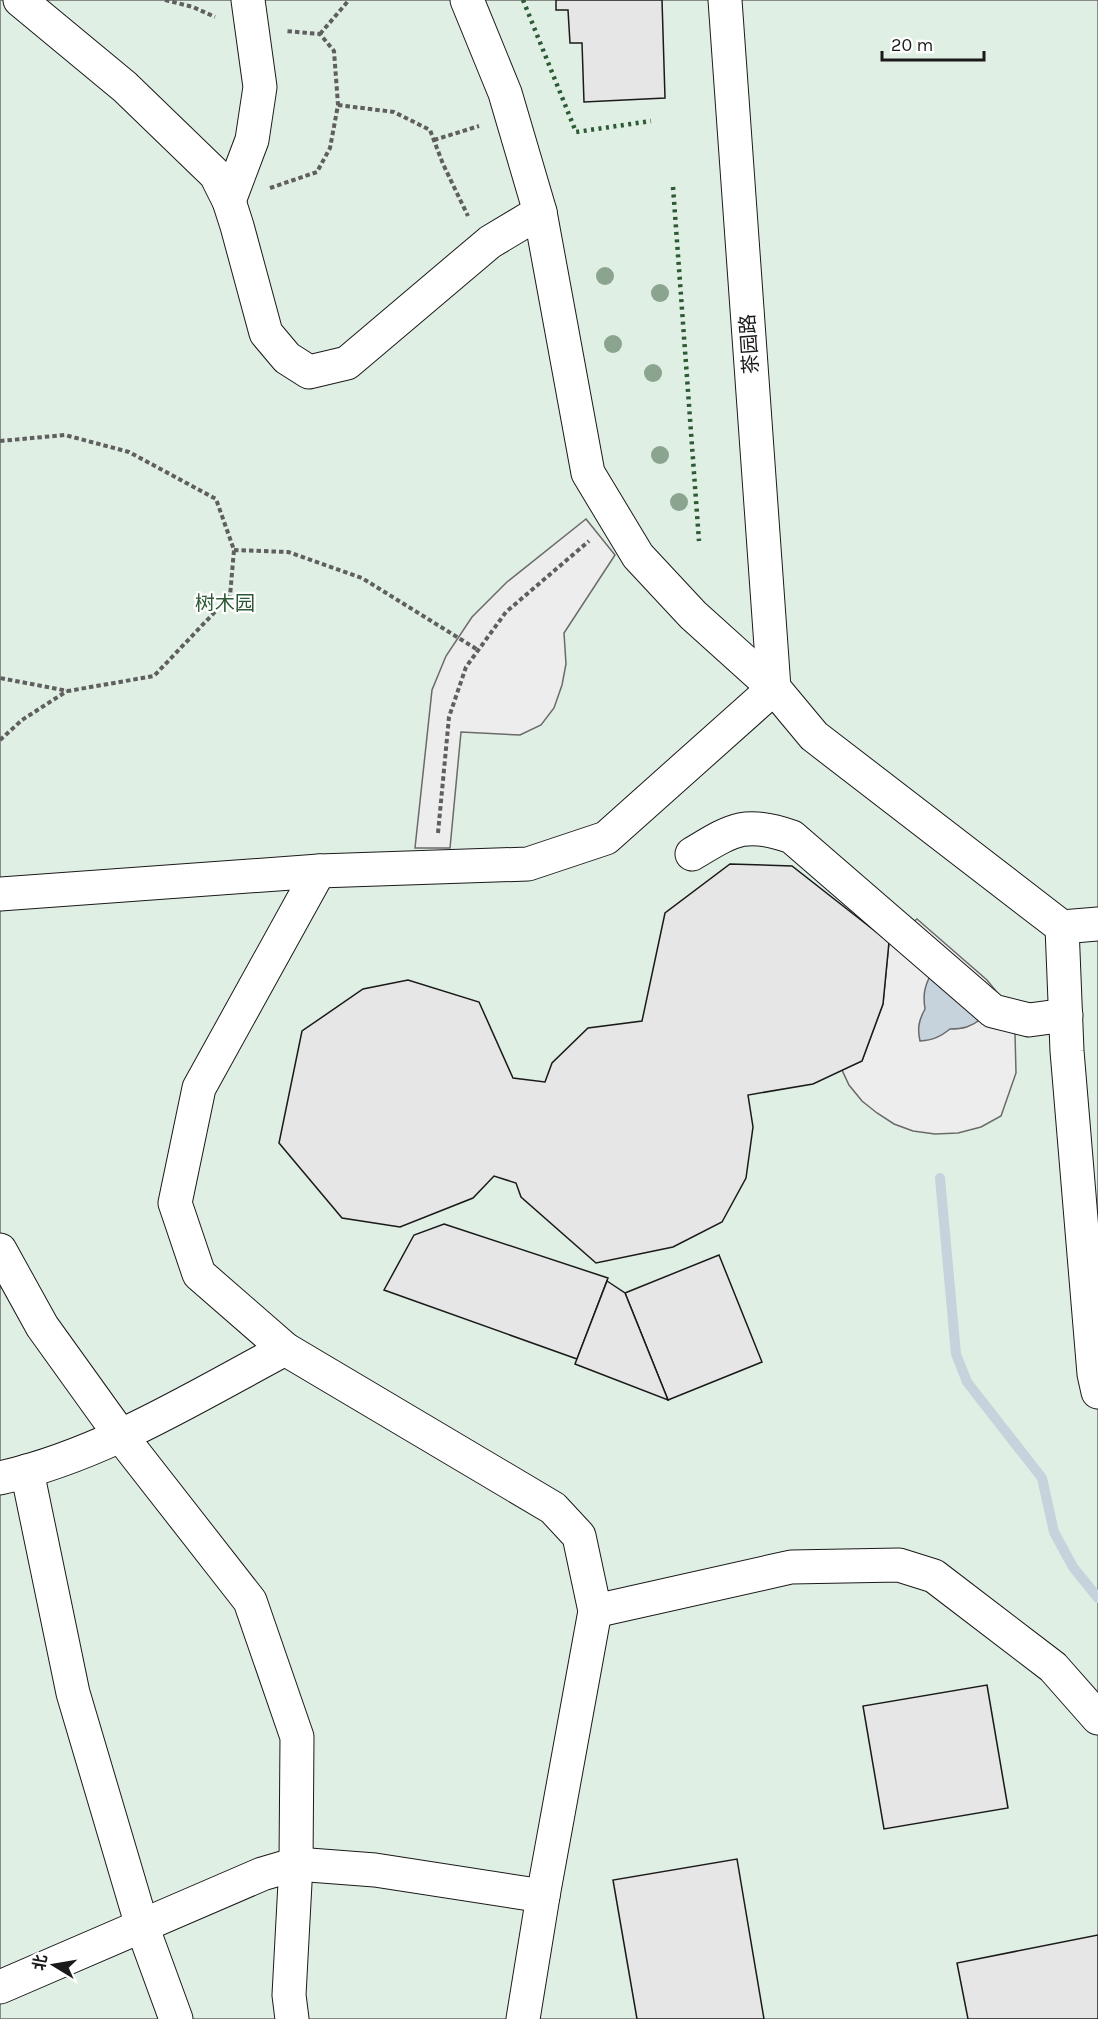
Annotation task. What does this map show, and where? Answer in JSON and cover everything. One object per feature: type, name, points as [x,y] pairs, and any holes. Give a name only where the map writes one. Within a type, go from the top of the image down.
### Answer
[{"type":"lane","points":[[20,0],[125,87],[216,175],[229,201],[266,333],[287,358],[309,372],[347,363],[490,242],[540,212]]},
{"type":"lane","points":[[229,201],[252,140],[260,87],[248,0]]},
{"type":"lane","points":[[467,0],[505,93],[540,212],[588,473],[638,556],[693,615],[774,688],[814,736],[1062,927],[1098,924]]},
{"type":"lane","name":"茶园路","points":[[725,0],[774,688]]},
{"type":"lane","points":[[0,894],[319,870],[528,864],[606,838],[774,688]]},
{"type":"lane","points":[[692,854],[731,831],[767,828],[792,837],[993,1011],[1029,1020],[1066,1015]]},
{"type":"lane","points":[[319,870],[199,1088],[175,1203],[199,1274],[285,1349],[553,1508],[579,1536],[595,1611],[523,2019]]},
{"type":"lane","points":[[1062,927],[1067,1051],[1089,1324],[1098,1392]]},
{"type":"lane","points":[[0,1250],[42,1326],[121,1436],[250,1601],[297,1737],[296,1864],[289,1995],[292,2019]]},
{"type":"lane","points":[[176,2019],[142,1926],[73,1693],[14,1474],[121,1436],[285,1349]]},
{"type":"lane","points":[[595,1611],[791,1567],[899,1565],[934,1576],[1035,1653],[1053,1667],[1098,1718]]},
{"type":"lane","points":[[0,1988],[262,1874],[296,1864],[375,1870],[543,1896]]},
{"type":"path","points":[[165,0],[193,7],[253,34],[293,30],[320,34],[334,51],[338,105],[330,148],[317,172],[229,201]]},
{"type":"path","points":[[320,34],[349,0]]},
{"type":"path","points":[[338,105],[394,112],[430,130],[465,213],[490,242]]},
{"type":"path","points":[[434,140],[511,116]]},
{"type":"path","points":[[0,441],[65,435],[129,452],[216,500],[234,550],[230,596],[154,676],[68,691],[0,678]]},
{"type":"path","points":[[434,867],[449,717],[466,667],[506,612],[615,519]]},
{"type":"path","points":[[234,550],[288,552],[362,578],[478,650]]},
{"type":"path","points":[[0,740],[22,720],[68,691]]},
{"type":"green space","name":"树木园","points":[[0,0],[1098,0],[1098,2019],[0,2019]]},
{"type":"shaded area","points":[[586,519],[615,555],[564,633],[566,664],[554,708],[541,725],[520,735],[461,732],[450,848],[415,848],[432,690],[446,656],[472,617],[507,582]]},
{"type":"shaded area","points":[[917,919],[987,980],[1005,1002],[1015,1034],[1016,1073],[1001,1116],[981,1127],[958,1133],[935,1134],[913,1131],[894,1124],[862,1101],[849,1085],[842,1070],[862,1061],[883,1004],[889,942]]},
{"type":"shaded area","points":[[930,976],[981,1019],[967,1027],[950,1029],[936,1038],[920,1041],[919,1024],[925,1009],[924,992]]},
{"type":"building","points":[[556,0],[662,0],[665,98],[584,102],[582,43],[570,43],[568,10],[556,10]]},
{"type":"building","points":[[730,864],[792,866],[889,942],[883,1004],[862,1061],[813,1084],[748,1095],[753,1127],[746,1178],[722,1222],[673,1247],[596,1263],[521,1197],[516,1183],[494,1176],[473,1198],[400,1227],[342,1218],[279,1143],[302,1031],[363,989],[408,980],[479,1002],[513,1078],[545,1082],[552,1063],[588,1028],[642,1021],[665,913]]},
{"type":"building","points":[[444,1224],[608,1278],[577,1359],[384,1290],[414,1235]]},
{"type":"building","points":[[719,1255],[762,1362],[668,1400],[625,1293]]},
{"type":"building","points":[[607,1281],[625,1293],[668,1400],[575,1364]]},
{"type":"building","points":[[987,1685],[1008,1808],[884,1829],[863,1706]]},
{"type":"building","points":[[737,1859],[764,2019],[637,2019],[613,1880]]},
{"type":"building","points":[[1098,1935],[1098,2019],[968,2019],[957,1963]]},
{"type":"waterway","points":[[940,1178],[956,1354],[967,1382],[1042,1478],[1054,1532],[1073,1567],[1098,1598]]},
{"type":"hedge","points":[[523,0],[576,132],[651,121]]},
{"type":"hedge","points":[[673,187],[699,541]]}]
